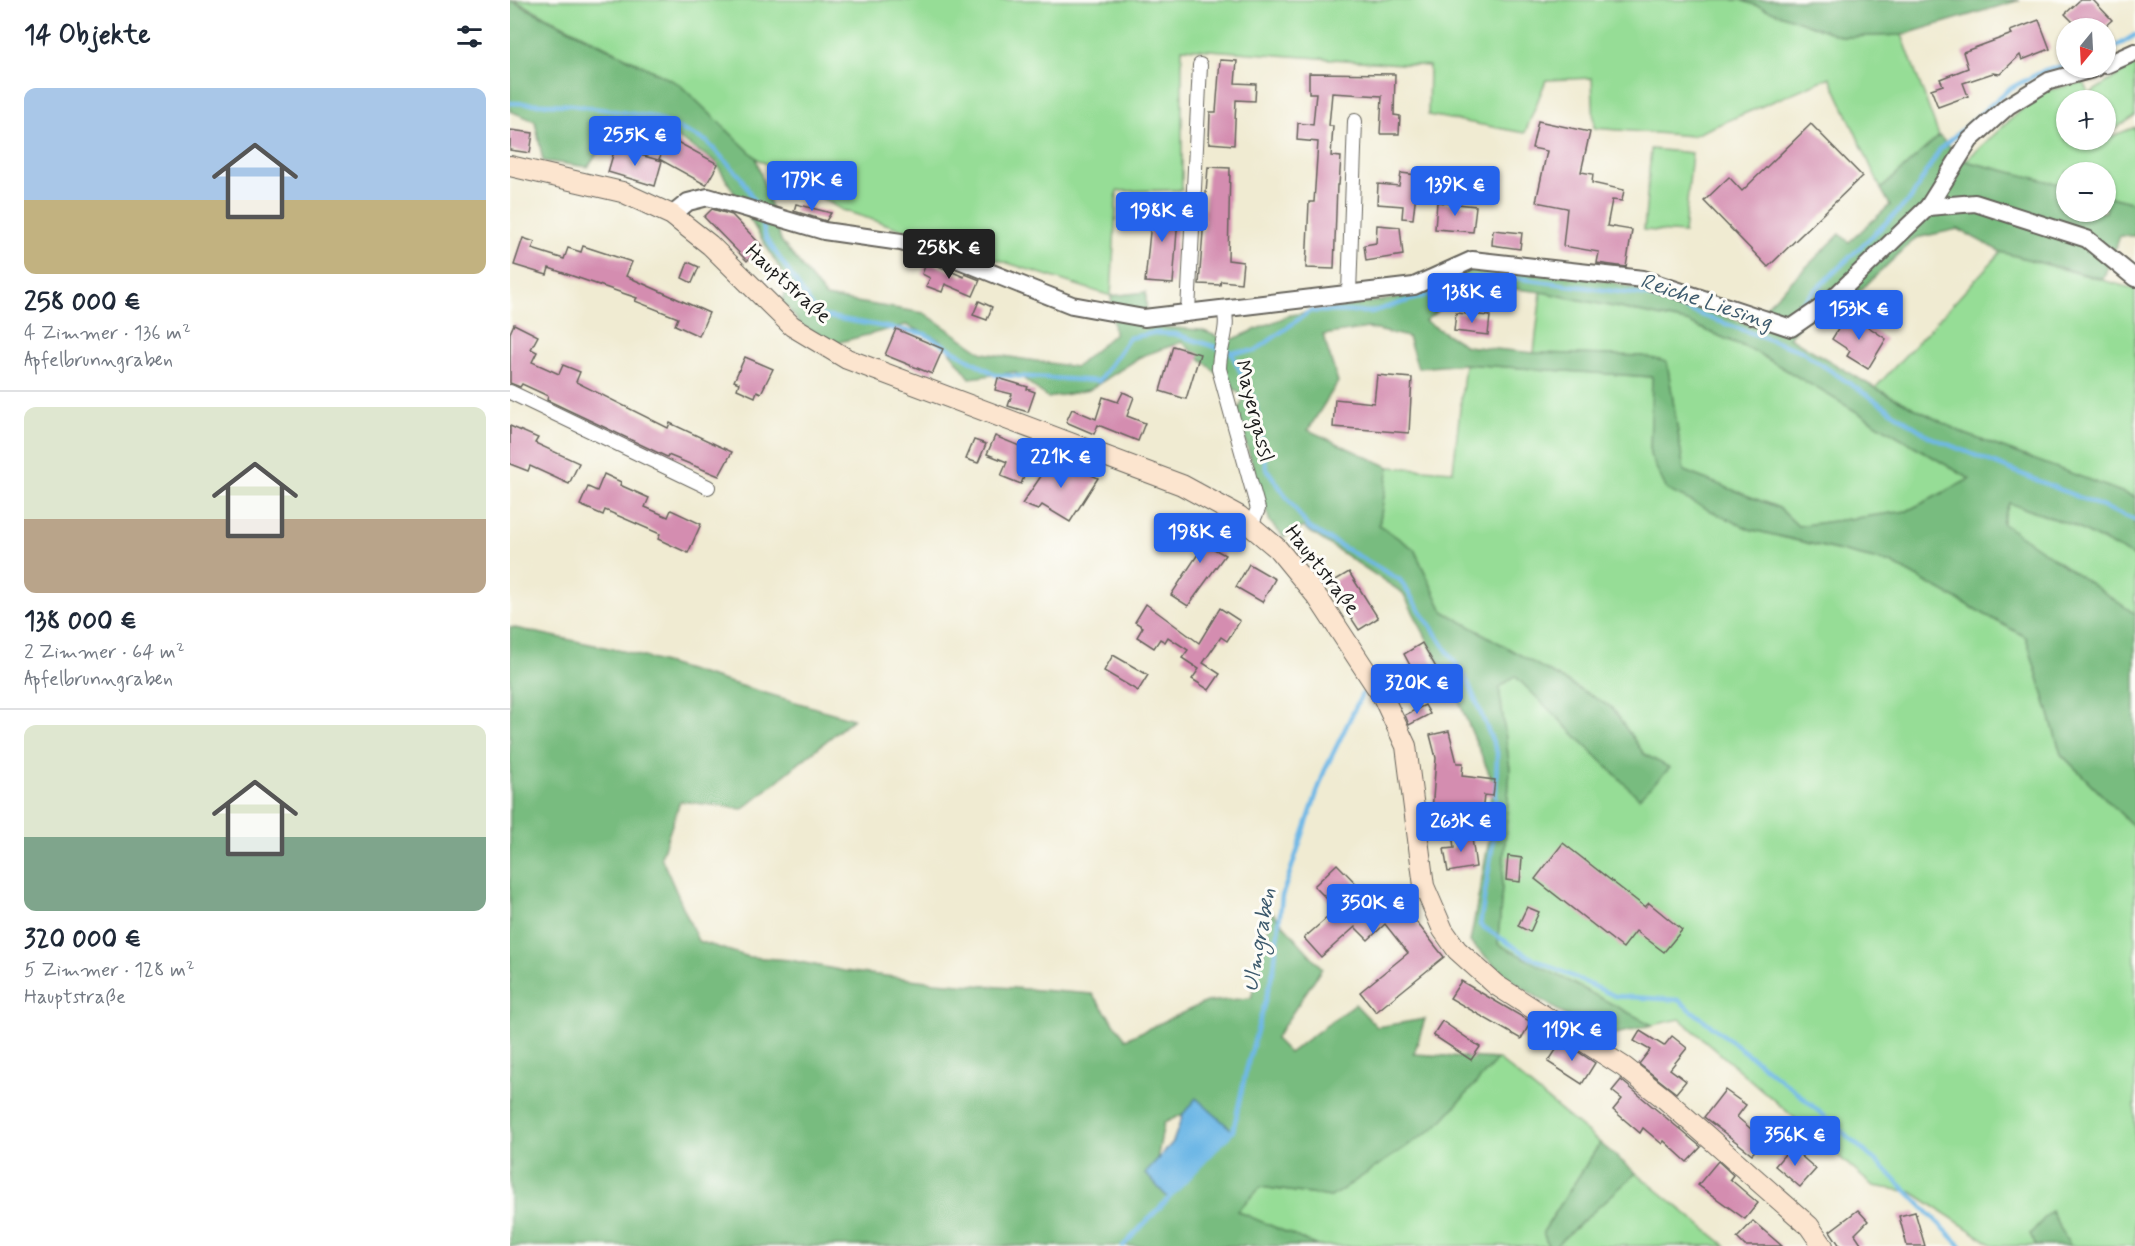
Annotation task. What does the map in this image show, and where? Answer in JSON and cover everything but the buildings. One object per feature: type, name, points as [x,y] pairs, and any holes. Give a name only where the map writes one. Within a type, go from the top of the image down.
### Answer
[{"type":"main road","name":"Hauptstraße","points":[[510,166],[622,192],[672,215],[710,245],[792,326],[827,349],[881,373],[1166,478],[1223,506],[1251,525],[1277,548],[1300,574],[1383,697],[1406,746],[1424,886],[1443,930],[1457,950],[1496,985],[1624,1067],[1665,1099],[1809,1226],[1823,1246]]},
{"type":"street","points":[[2116,61],[2135,52]]},
{"type":"street","points":[[1188,312],[1200,65]]},
{"type":"street","points":[[672,215],[688,202],[708,197],[824,231],[901,242],[944,254],[1072,305],[1144,318],[1414,286],[1464,263],[1481,260],[1643,279],[1791,328],[1829,302],[1928,207],[1970,140],[2008,106],[2049,81],[2060,78]]},
{"type":"street","points":[[1349,293],[1355,121]]},
{"type":"street","points":[[1928,207],[1975,203],[2087,239],[2135,278]]},
{"type":"street","name":"Mayergassl","points":[[1224,308],[1228,324],[1219,353],[1219,369],[1258,508],[1251,525]]},
{"type":"street","points":[[510,393],[708,487]]},
{"type":"green space","points":[[510,0],[679,84],[756,158],[781,241],[826,297],[924,313],[983,353],[1076,367],[1114,334],[1111,296],[1146,292],[1147,326],[1201,330],[1229,341],[1290,315],[1398,298],[1473,265],[1609,281],[1748,324],[1840,234],[1849,242],[1890,205],[1881,189],[1939,136],[1965,161],[2056,183],[2056,222],[2116,222],[2116,198],[2135,203],[2135,236],[2120,236],[2103,279],[2001,252],[1958,229],[1916,238],[1834,315],[1822,299],[1789,337],[1875,388],[1965,434],[2135,497],[2135,557],[2072,525],[2009,503],[2002,523],[2135,614],[2135,828],[2061,754],[2026,637],[1891,563],[1749,529],[1667,490],[1650,455],[1652,377],[1465,364],[1418,368],[1408,337],[1368,328],[1323,335],[1338,382],[1308,430],[1389,467],[1379,525],[1414,549],[1443,611],[1611,707],[1644,754],[1670,768],[1639,798],[1515,676],[1499,688],[1510,769],[1498,944],[1652,1025],[1600,1038],[1508,978],[1470,942],[1490,835],[1491,778],[1457,697],[1403,593],[1303,527],[1284,537],[1270,522],[1237,413],[1244,398],[1182,342],[1142,356],[1089,390],[1048,398],[1015,372],[970,378],[941,340],[906,325],[836,343],[802,326],[782,301],[789,284],[715,161],[675,136],[648,145],[610,134],[588,167],[543,161],[535,121],[510,111]],"holes":[[[1471,284],[1542,292],[1687,322],[1754,351],[1970,479],[1907,511],[1798,526],[1779,508],[1684,471],[1667,362],[1643,356],[1534,353],[1466,346],[1425,321]]]},
{"type":"green space","points":[[514,0],[1741,0],[1843,37],[1902,35],[1939,136],[1881,189],[1830,77],[1692,136],[1594,128],[1592,78],[1546,80],[1525,133],[1428,115],[1429,66],[1182,48],[1182,190],[1117,191],[1111,296],[842,210],[756,158],[679,84]]},
{"type":"green space","points":[[1741,0],[2020,0],[1902,35],[1843,37]]},
{"type":"green space","points":[[2135,64],[2135,116],[2116,128],[2116,90],[2095,90]]},
{"type":"green space","points":[[2084,82],[2088,90],[2056,90],[2056,150],[2116,150],[2116,135],[2135,127],[2135,203],[2116,198],[2116,162],[2056,162],[2056,183],[1965,161],[2041,92]]},
{"type":"green space","points":[[1651,149],[1692,153],[1684,233],[1644,230]]},
{"type":"green space","points":[[2001,252],[2135,289],[2135,497],[1965,434],[1875,388]]},
{"type":"green space","points":[[1541,292],[1687,322],[1754,351],[1970,479],[1907,511],[1798,526],[1779,508],[1684,471],[1667,362],[1643,356],[1534,353]]},
{"type":"green space","points":[[1465,364],[1652,377],[1650,455],[1749,529],[1891,563],[2026,637],[2061,754],[2135,828],[2135,1246],[2070,1246],[2051,1211],[2030,1234],[2036,1246],[1994,1246],[1912,1192],[1873,1186],[1680,1019],[1652,1025],[1498,945],[1510,769],[1499,688],[1515,676],[1639,797],[1644,754],[1611,707],[1443,611],[1414,549],[1379,525],[1389,467],[1453,471]]},
{"type":"green space","points":[[2009,503],[2072,525],[2135,557],[2135,614],[2002,524]]},
{"type":"green space","points":[[510,627],[627,652],[853,719],[743,809],[680,801],[661,857],[698,941],[749,957],[790,960],[844,971],[935,982],[1092,994],[1126,1039],[1206,1002],[1251,998],[1272,912],[1322,968],[1275,1039],[1289,1053],[1355,1004],[1377,1027],[1425,1019],[1414,1054],[1498,1059],[1437,1126],[1331,1197],[1261,1187],[1237,1211],[1318,1246],[510,1246]],"holes":[[[1183,1114],[1169,1199],[1153,1181],[1164,1123]]]},
{"type":"green space","points":[[1498,1059],[1600,1143],[1543,1232],[1548,1246],[1318,1246],[1236,1211],[1261,1187],[1331,1197],[1437,1126]]},
{"type":"green space","points":[[1600,1143],[1636,1173],[1555,1246],[1548,1246],[1543,1232]]},
{"type":"green space","points":[[1636,1173],[1726,1246],[1555,1246]]},
{"type":"green space","points":[[2051,1211],[2070,1246],[2036,1246],[2030,1234]]},
{"type":"water","points":[[1196,1098],[1233,1131],[1169,1199],[1145,1173],[1173,1142],[1183,1114]]},
{"type":"waterway","points":[[2116,47],[2135,35]]},
{"type":"waterway","points":[[1789,315],[1910,200],[1940,149],[2009,89],[2045,70],[2056,68]]},
{"type":"waterway","name":"Reiche Liesing","points":[[510,103],[572,105],[654,117],[706,141],[740,176],[757,206]]},
{"type":"waterway","name":"Reiche Liesing","points":[[761,220],[766,238],[818,315],[925,334],[996,375],[1099,381],[1129,338],[1153,333],[1175,334],[1231,352],[1255,351],[1310,311],[1371,312],[1493,275],[1649,296],[1801,351],[1930,437],[2135,520]]},
{"type":"waterway","points":[[1231,352],[1255,402],[1266,468],[1308,527],[1400,580],[1468,682],[1497,752],[1495,829],[1480,925],[1530,957],[1615,996],[1678,1000],[1793,1089],[1886,1170],[1961,1246]]},
{"type":"waterway","name":"Ulmgraben","points":[[1123,1246],[1233,1131],[1246,1071],[1274,968],[1282,896],[1324,772],[1362,694]]}]
